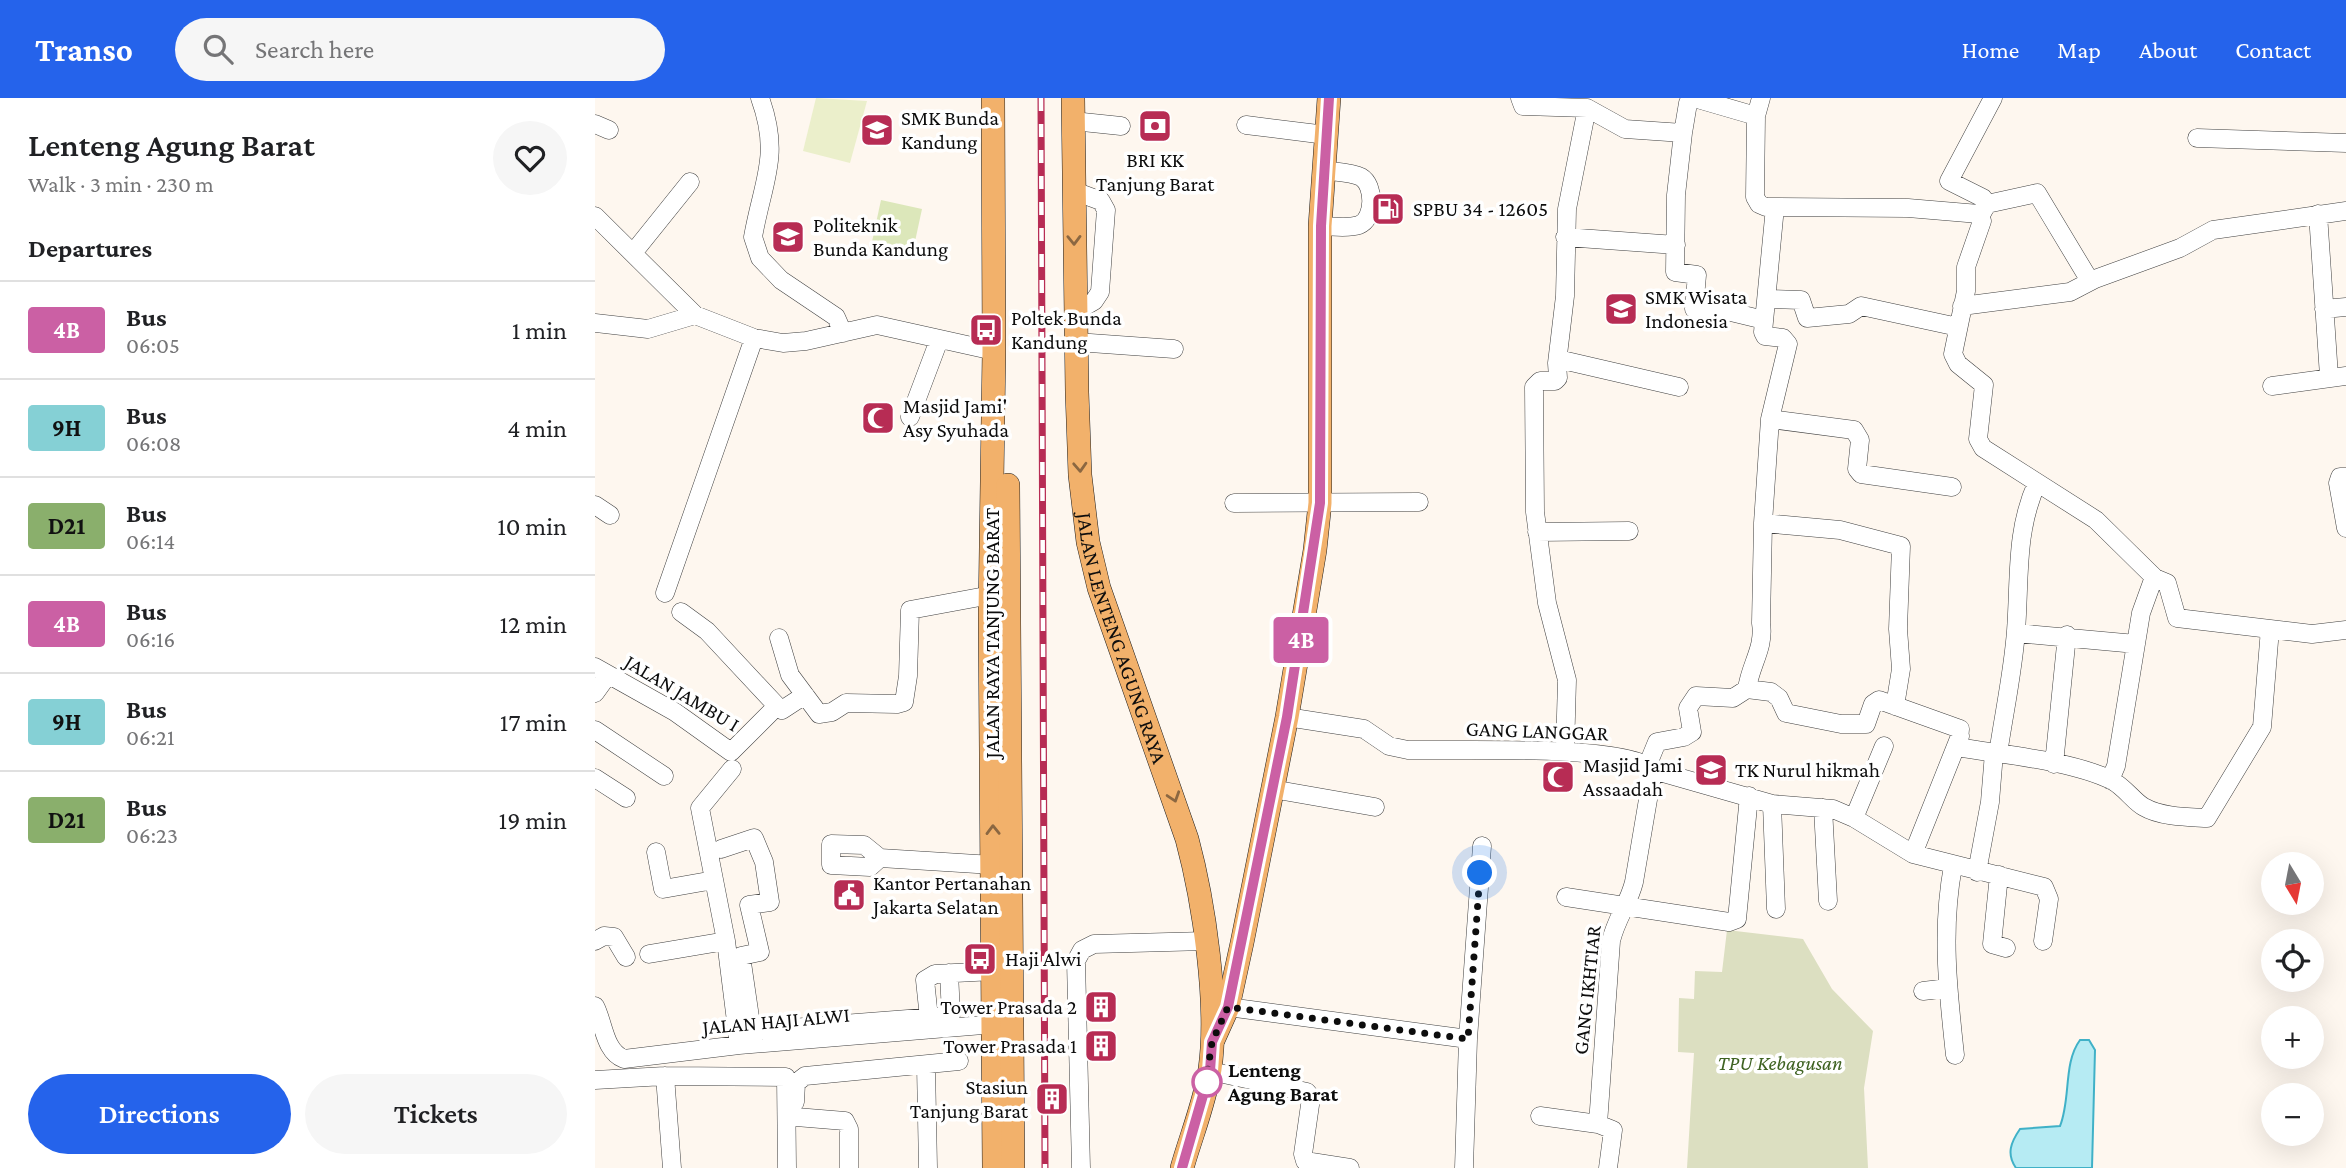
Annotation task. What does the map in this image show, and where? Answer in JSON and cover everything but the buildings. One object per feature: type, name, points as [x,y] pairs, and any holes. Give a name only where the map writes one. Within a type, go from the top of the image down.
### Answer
[{"type":"main road","name":"JALAN RAYA TANJUNG BARAT","points":[[993,98],[996,607],[994,1168]]},
{"type":"main road","points":[[1008,98],[996,607],[1013,1168]]},
{"type":"main road","points":[[1212,1042],[1228,1007],[1287,717],[1320,503],[1321,226],[1329,98]]},
{"type":"main road","name":"JALAN LENTENG AGUNG RAYA","points":[[1073,109],[1080,475],[1088,542],[1099,588],[1187,839],[1197,876],[1206,941],[1212,1042],[1210,1071],[1182,1168]]},
{"type":"street","points":[[760,98],[771,137],[771,157],[753,237],[755,249],[781,279],[836,317],[843,333]]},
{"type":"street","points":[[1756,116],[1694,98],[1688,103],[1676,195],[1675,272],[1697,275],[1694,309],[1731,312],[1764,320]]},
{"type":"street","points":[[1761,98],[1756,116],[1755,197],[1759,204],[1775,207],[1984,210],[2037,193],[2090,281]]},
{"type":"street","points":[[1993,98],[1949,181],[1983,198],[1984,210],[1966,267],[1954,359],[1981,379],[1985,389],[1980,408],[1980,445],[2096,520],[2158,579],[2177,618],[2323,634],[2346,630]]},
{"type":"street","points":[[1520,101],[1587,108],[1625,129],[1683,133]]},
{"type":"street","points":[[1565,751],[1567,680],[1547,603],[1537,532],[1534,387],[1539,381],[1557,380],[1565,296],[1567,209],[1587,108]]},
{"type":"street","points":[[1073,109],[1121,126]]},
{"type":"street","points":[[1246,125],[1327,135]]},
{"type":"street","points":[[2197,138],[2346,143]]},
{"type":"street","points":[[1321,226],[1359,225],[1365,220],[1371,207],[1367,184],[1359,177],[1323,170]]},
{"type":"street","points":[[633,253],[690,182]]},
{"type":"street","points":[[1074,191],[1101,201],[1106,210],[1100,292],[1094,301],[1075,312]]},
{"type":"street","points":[[1747,689],[1749,674],[1763,636],[1762,523],[1770,419],[1788,344],[1783,338],[1765,336],[1764,320],[1775,207]]},
{"type":"street","points":[[1962,306],[2070,292],[2090,281],[2180,248],[2213,230],[2346,211]]},
{"type":"street","points":[[2272,386],[2337,376],[2324,309],[2318,214]]},
{"type":"street","points":[[595,216],[695,315],[754,338],[783,343],[824,339],[877,325],[994,351]]},
{"type":"street","points":[[1565,237],[1675,245]]},
{"type":"street","points":[[1768,299],[1801,300],[1807,318],[1849,314],[1861,306],[1958,327]]},
{"type":"street","points":[[2324,309],[2346,307]]},
{"type":"street","points":[[595,323],[647,329],[695,315]]},
{"type":"street","points":[[665,593],[754,338]]},
{"type":"street","points":[[910,417],[939,340]]},
{"type":"street","points":[[1076,342],[1174,349]]},
{"type":"street","points":[[1558,359],[1679,387]]},
{"type":"street","points":[[1770,419],[1854,430],[1860,440],[1857,469],[1861,474],[1952,487]]},
{"type":"street","points":[[2346,477],[2340,477],[2338,483],[2346,528]]},
{"type":"street","points":[[1977,872],[2016,633],[2016,585],[2022,527],[2038,483]]},
{"type":"street","points":[[1234,503],[1419,502]]},
{"type":"street","points":[[1762,523],[1840,530],[1901,546],[1898,629],[1901,669],[1895,706]]},
{"type":"street","points":[[1537,532],[1629,531]]},
{"type":"street","points":[[2110,779],[2116,766],[2136,643],[2158,579]]},
{"type":"street","points":[[779,638],[790,675],[819,714],[824,715],[846,703],[904,702],[908,676],[910,610],[996,607]]},
{"type":"street","points":[[681,612],[707,631],[777,706]]},
{"type":"street","points":[[1650,767],[1657,742],[1685,737],[1692,732],[1688,708],[1692,699],[1733,698],[1747,689],[1775,694],[1786,713],[1841,724],[1866,724],[1875,700],[1960,729],[1963,748],[2054,764],[2110,779],[2133,794],[2142,807],[2163,814],[2211,816],[2262,727],[2270,629]]},
{"type":"street","points":[[2016,633],[2067,635],[2136,643]]},
{"type":"street","points":[[2054,764],[2067,635]]},
{"type":"street","points":[[595,692],[601,671]]},
{"type":"street","name":"JALAN JAMBU I","points":[[601,671],[675,712],[731,752],[777,706],[782,710],[788,708],[805,695]]},
{"type":"street","name":"GANG LANGGAR","points":[[1287,717],[1364,729],[1389,746],[1408,750],[1565,751],[1650,767],[1772,804],[1823,808],[1854,818],[1913,854],[2044,887],[2049,899],[2043,941]]},
{"type":"street","points":[[595,730],[664,776]]},
{"type":"street","points":[[1913,854],[1960,736]]},
{"type":"street","points":[[1854,818],[1885,746]]},
{"type":"street","name":"GANG IKHTIAR","points":[[1598,1124],[1611,941],[1616,918],[1626,905],[1634,882],[1650,767]]},
{"type":"street","points":[[732,769],[700,808],[726,941],[739,1045]]},
{"type":"street","points":[[595,778],[626,798]]},
{"type":"street","points":[[1272,789],[1375,807]]},
{"type":"street","points":[[1566,897],[1729,922],[1737,919],[1749,796]]},
{"type":"street","points":[[1772,804],[1776,909]]},
{"type":"street","points":[[1823,808],[1828,901]]},
{"type":"street","points":[[721,849],[754,838],[764,862],[770,902],[749,905],[760,952],[741,956],[751,1031],[929,1018],[951,1014],[949,973],[994,971]]},
{"type":"street","points":[[1464,1168],[1468,1039],[1482,846]]},
{"type":"street","points":[[656,852],[663,889],[714,880]]},
{"type":"street","points":[[880,858],[993,865]]},
{"type":"street","points":[[1953,866],[1945,926],[1955,1055]]},
{"type":"street","points":[[1999,875],[1992,944],[2006,948]]},
{"type":"street","points":[[595,941],[604,936],[614,937],[627,957]]},
{"type":"street","points":[[649,954],[726,941]]},
{"type":"street","points":[[1081,1168],[1076,961],[1082,950],[1094,944],[1206,941]]},
{"type":"street","points":[[1923,991],[1948,988]]},
{"type":"street","name":"JALAN HAJI ALWI","points":[[595,1006],[609,1046],[616,1056],[624,1059],[739,1045],[995,1024]]},
{"type":"street","points":[[1228,1007],[1468,1039]]},
{"type":"street","points":[[797,1168],[795,1086],[805,1076],[959,1061]]},
{"type":"street","points":[[926,1066],[928,1168]]},
{"type":"street","points":[[1210,1071],[1307,1092],[1311,1098],[1303,1154],[1305,1161],[1350,1168]]},
{"type":"street","points":[[665,1076],[672,1168]]},
{"type":"street","points":[[595,1080],[665,1076],[786,1077],[787,1168]]},
{"type":"street","points":[[1540,1116],[1598,1124],[1613,1130],[1608,1168]]},
{"type":"street","points":[[796,1117],[845,1121],[849,1129],[849,1168]]},
{"type":"green space","points":[[816,98],[867,101],[850,163],[803,151]]},
{"type":"green space","points":[[881,200],[922,209],[911,260],[870,251]]},
{"type":"green space","name":"TPU Kebagusan","points":[[1727,930],[1803,939],[1832,989],[1873,1031],[1864,1088],[1868,1168],[1687,1168],[1694,1053],[1678,1052],[1679,998],[1694,999],[1695,971],[1722,972]]},
{"type":"water","points":[[2080,1040],[2089,1040],[2095,1050],[2092,1168],[2016,1168],[2011,1158],[2011,1148],[2020,1129],[2060,1126],[2071,1059]]},
{"type":"railway","points":[[1041,98],[1045,1168]]},
{"type":"bus line","name":"4B","points":[[1182,1168],[1210,1071],[1212,1042],[1228,1007],[1287,717],[1315,550],[1320,503],[1321,226],[1329,98]]},
{"type":"place","name":"BRI KK Tanjung Barat","points":[[1155,126]]},
{"type":"place","name":"SMK Bunda Kandung","points":[[877,130]]},
{"type":"place","name":"SPBU 34 - 12605","points":[[1388,209]]},
{"type":"place","name":"Politeknik Bunda Kandung","points":[[788,237]]},
{"type":"place","name":"SMK Wisata Indonesia","points":[[1621,309]]},
{"type":"place","name":"Poltek Bunda Kandung","points":[[986,330]]},
{"type":"place","name":"Masjid Jami' Asy Syuhada","points":[[878,418]]},
{"type":"place","name":"TK Nurul hikmah","points":[[1711,770]]},
{"type":"place","name":"Masjid Jami Assaadah","points":[[1558,777]]},
{"type":"place","name":"Kantor Pertanahan Jakarta Selatan","points":[[849,895]]},
{"type":"place","name":"Haji Alwi","points":[[980,959]]},
{"type":"place","name":"Tower Prasada 2","points":[[1101,1007]]},
{"type":"place","name":"Tower Prasada 1","points":[[1101,1046]]},
{"type":"place","name":"Lenteng Agung Barat","points":[[1207,1082]]},
{"type":"place","name":"Stasiun Tanjung Barat","points":[[1052,1099]]},
{"type":"route","points":[[1207,1082],[1205,1088],[1210,1071],[1212,1042],[1228,1007],[1468,1039],[1480,873]]}]
